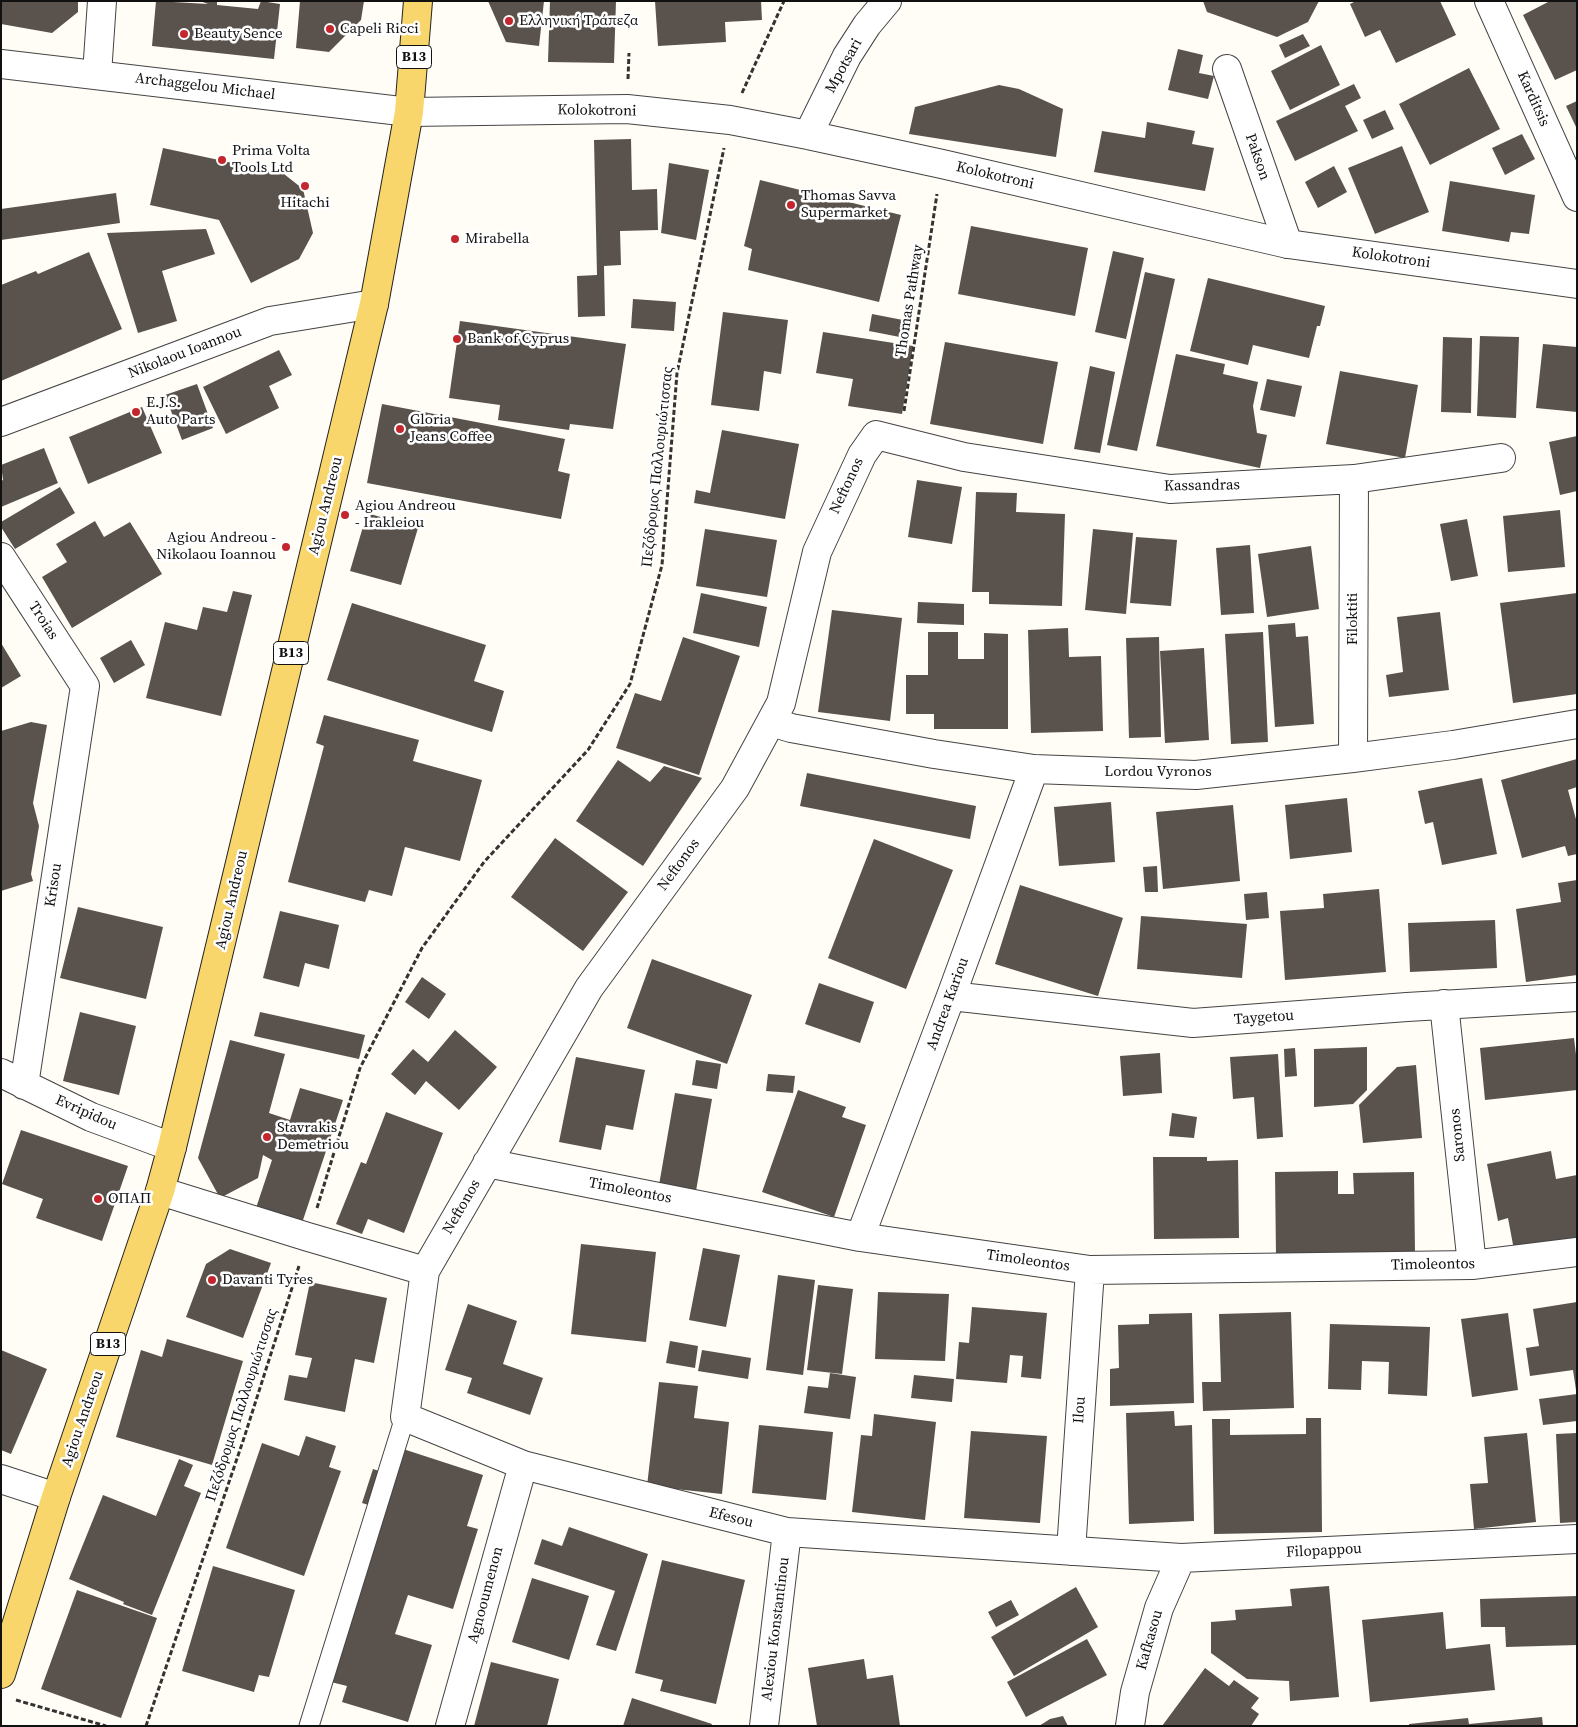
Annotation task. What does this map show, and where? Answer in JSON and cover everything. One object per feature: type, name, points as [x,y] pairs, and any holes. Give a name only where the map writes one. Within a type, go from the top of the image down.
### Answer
[{"type":"main road","name":"B13","points":[[410,112],[418,1]]},
{"type":"main road","name":"Agiou Andreou","points":[[6,1686],[56,1497],[160,1191],[172,1147],[374,304],[410,112]]},
{"type":"street","points":[[97,74],[102,1]]},
{"type":"street","name":"Mpotsari","points":[[808,135],[848,56],[867,25],[887,1]]},
{"type":"street","name":"Karditsis","points":[[1489,1],[1577,197]]},
{"type":"street","name":"Archaggelou Michael","points":[[1,64],[410,112]]},
{"type":"street","name":"Pakson","points":[[1227,69],[1288,244]]},
{"type":"street","name":"Kolokotroni","points":[[410,112],[627,109],[730,120],[942,164],[1288,244],[1577,284]]},
{"type":"street","name":"Nikolaou Ioannou","points":[[1,422],[270,321],[374,304]]},
{"type":"street","name":"Kassandras","points":[[888,438],[964,457],[1170,489],[1354,479],[1501,458]]},
{"type":"street","name":"Neftonos","points":[[405,1417],[424,1271],[589,988],[735,788],[782,703],[817,552],[862,455],[888,438]]},
{"type":"street","name":"Filoktiti","points":[[1353,758],[1354,479]]},
{"type":"street","name":"Troias","points":[[1,557],[85,686]]},
{"type":"street","name":"Krisou","points":[[13,1079],[85,686]]},
{"type":"street","name":"Lordou Vyronos","points":[[770,722],[791,728],[934,754],[1034,769],[1196,775],[1453,745],[1577,724]]},
{"type":"street","name":"Andrea Kariou","points":[[860,1238],[1034,769]]},
{"type":"street","name":"Taygetou","points":[[951,996],[1193,1023],[1444,1004],[1577,997]]},
{"type":"street","name":"Saronos","points":[[1444,1004],[1472,1265]]},
{"type":"street","name":"Evripidou","points":[[13,1079],[99,1120],[172,1147]]},
{"type":"street","name":"Timoleontos","points":[[487,1163],[860,1238],[1090,1270],[1472,1265],[1577,1252]]},
{"type":"street","points":[[160,1191],[424,1271]]},
{"type":"street","name":"Ilou","points":[[1071,1551],[1090,1270]]},
{"type":"street","name":"Efesou","points":[[405,1417],[523,1465],[787,1532],[1071,1551]]},
{"type":"street","name":"Agnooumenon","points":[[450,1726],[523,1465]]},
{"type":"street","points":[[1,1479],[56,1497]]},
{"type":"street","name":"Alexiou Konstantinou","points":[[764,1726],[787,1532]]},
{"type":"street","name":"Filopappou","points":[[1071,1551],[1181,1558],[1577,1539]]},
{"type":"street","name":"Kafkasou","points":[[1130,1726],[1135,1692],[1159,1608],[1181,1558]]},
{"type":"lane","points":[[309,1726],[405,1417]]},
{"type":"path","name":"Πεζόδρομος Παλλουριώτισσας","points":[[146,1726],[244,1438],[360,1068],[422,948],[484,862],[588,750],[630,684],[662,565],[677,373],[730,120],[784,1]]},
{"type":"path","name":"Thomas Pathway","points":[[888,438],[942,164]]},
{"type":"path","points":[[6,1686],[106,1726]]},
{"type":"building","points":[[1,1],[78,1],[78,12],[52,33],[1,24]]},
{"type":"building","points":[[156,1],[208,4],[200,1],[217,1],[217,5],[258,9],[261,1],[280,4],[274,59],[152,46]]},
{"type":"building","points":[[300,1],[364,1],[361,20],[329,52],[296,48]]},
{"type":"building","points":[[488,1],[544,1],[539,46],[506,42]]},
{"type":"building","points":[[550,1],[616,1],[614,63],[548,62]]},
{"type":"building","points":[[655,1],[761,1],[762,20],[725,22],[726,42],[658,46]]},
{"type":"building","points":[[1203,1],[1319,1],[1308,22],[1277,37],[1207,12]]},
{"type":"building","points":[[1356,1],[1440,1],[1456,35],[1396,63],[1380,30],[1365,37],[1350,4]]},
{"type":"building","points":[[1550,1],[1577,1],[1577,70],[1555,80],[1523,15]]},
{"type":"building","points":[[1303,34],[1310,46],[1285,58],[1279,45]]},
{"type":"building","points":[[1321,45],[1340,85],[1290,110],[1271,71]]},
{"type":"building","points":[[1178,49],[1203,55],[1199,73],[1214,76],[1208,99],[1168,90]]},
{"type":"building","points":[[1469,68],[1500,129],[1430,165],[1399,104]]},
{"type":"building","points":[[1354,84],[1361,98],[1345,106],[1358,131],[1295,161],[1276,121]]},
{"type":"building","points":[[999,85],[1019,89],[1063,109],[1056,157],[909,134],[915,107]]},
{"type":"building","points":[[1577,101],[1577,129],[1566,106]]},
{"type":"building","points":[[1385,110],[1394,129],[1372,139],[1363,120]]},
{"type":"building","points":[[1147,122],[1195,131],[1192,144],[1214,148],[1205,191],[1094,172],[1102,131],[1145,138]]},
{"type":"building","points":[[1522,134],[1535,159],[1505,175],[1492,148]]},
{"type":"building","points":[[631,139],[632,190],[657,189],[658,230],[620,231],[621,265],[604,266],[605,316],[578,317],[577,276],[597,275],[594,140]]},
{"type":"building","points":[[1402,146],[1429,212],[1375,234],[1348,168]]},
{"type":"building","points":[[163,148],[284,174],[303,189],[313,233],[299,259],[251,283],[219,220],[150,205]]},
{"type":"building","points":[[669,163],[709,170],[696,240],[661,233]]},
{"type":"building","points":[[1334,166],[1347,192],[1318,208],[1305,182]]},
{"type":"building","points":[[760,180],[901,215],[879,302],[748,270],[752,249],[744,246]]},
{"type":"building","points":[[1450,181],[1535,195],[1529,234],[1511,232],[1509,242],[1442,231]]},
{"type":"building","points":[[116,193],[120,223],[1,240],[1,209]]},
{"type":"building","points":[[971,226],[1088,248],[1075,316],[958,294]]},
{"type":"building","points":[[206,229],[215,254],[162,271],[177,321],[138,333],[107,233]]},
{"type":"building","points":[[1113,251],[1144,258],[1126,339],[1095,332]]},
{"type":"building","points":[[89,252],[122,329],[1,381],[1,285],[36,271],[38,274]]},
{"type":"building","points":[[1145,272],[1175,279],[1137,451],[1107,445]]},
{"type":"building","points":[[1208,278],[1325,306],[1320,326],[1317,326],[1309,358],[1253,345],[1248,365],[1190,351]]},
{"type":"building","points":[[633,299],[676,302],[674,331],[631,328]]},
{"type":"building","points":[[723,312],[788,320],[781,374],[764,371],[759,411],[711,405]]},
{"type":"building","points":[[872,314],[908,321],[905,338],[869,331]]},
{"type":"building","points":[[460,321],[626,344],[613,429],[570,424],[569,430],[498,420],[500,405],[449,398]]},
{"type":"building","points":[[823,332],[913,346],[902,414],[848,406],[853,379],[816,373]]},
{"type":"building","points":[[1480,336],[1519,337],[1516,418],[1477,416]]},
{"type":"building","points":[[1443,337],[1472,338],[1471,413],[1441,412]]},
{"type":"building","points":[[945,342],[1058,362],[1043,444],[930,424]]},
{"type":"building","points":[[1543,344],[1577,347],[1577,412],[1536,408]]},
{"type":"building","points":[[279,350],[292,375],[269,386],[279,408],[226,434],[203,387]]},
{"type":"building","points":[[1176,354],[1225,364],[1223,374],[1258,382],[1253,406],[1257,433],[1267,435],[1260,468],[1156,446]]},
{"type":"building","points":[[1090,366],[1115,372],[1100,453],[1074,449]]},
{"type":"building","points":[[1340,371],[1418,385],[1405,458],[1326,444]]},
{"type":"building","points":[[1267,379],[1302,386],[1295,417],[1260,410]]},
{"type":"building","points":[[197,384],[213,428],[182,440],[165,395]]},
{"type":"building","points":[[382,404],[565,439],[558,471],[570,474],[561,519],[367,483]]},
{"type":"building","points":[[142,407],[162,453],[88,484],[69,437]]},
{"type":"building","points":[[722,430],[799,444],[785,519],[694,503],[696,490],[710,493]]},
{"type":"building","points":[[1577,436],[1577,491],[1560,495],[1549,442]]},
{"type":"building","points":[[44,448],[58,483],[1,507],[1,481],[3,480],[1,465]]},
{"type":"building","points":[[917,480],[962,487],[952,544],[908,537]]},
{"type":"building","points":[[60,487],[75,513],[15,549],[1,527],[1,522]]},
{"type":"building","points":[[976,492],[1017,493],[1016,512],[1065,514],[1062,606],[989,604],[989,592],[972,592]]},
{"type":"building","points":[[1560,510],[1565,567],[1508,572],[1503,516]]},
{"type":"building","points":[[367,513],[418,528],[401,585],[350,571]]},
{"type":"building","points":[[1467,519],[1478,576],[1451,581],[1440,524]]},
{"type":"building","points":[[95,521],[104,537],[130,522],[162,574],[72,628],[42,577],[67,562],[56,544]]},
{"type":"building","points":[[705,529],[777,540],[767,597],[696,586]]},
{"type":"building","points":[[1093,529],[1133,533],[1126,614],[1085,610]]},
{"type":"building","points":[[1136,537],[1177,540],[1171,606],[1130,603]]},
{"type":"building","points":[[1250,545],[1254,613],[1221,615],[1216,548]]},
{"type":"building","points":[[1311,546],[1319,609],[1267,617],[1258,554]]},
{"type":"building","points":[[233,591],[252,595],[221,716],[146,698],[165,622],[197,630],[203,607],[227,612]]},
{"type":"building","points":[[701,593],[767,607],[759,647],[693,633]]},
{"type":"building","points":[[1577,593],[1577,694],[1513,703],[1500,603]]},
{"type":"building","points":[[918,602],[964,604],[964,625],[917,623]]},
{"type":"building","points":[[352,603],[486,645],[474,681],[504,691],[492,732],[327,680]]},
{"type":"building","points":[[832,610],[902,618],[890,721],[818,712]]},
{"type":"building","points":[[1440,612],[1449,690],[1389,697],[1386,675],[1403,672],[1397,617]]},
{"type":"building","points":[[1295,623],[1296,637],[1308,636],[1314,724],[1275,727],[1268,625]]},
{"type":"building","points":[[1068,628],[1069,657],[1101,656],[1103,731],[1031,733],[1028,630]]},
{"type":"building","points":[[928,632],[958,632],[958,659],[984,659],[984,633],[1008,634],[1008,729],[934,729],[934,714],[906,714],[906,675],[928,675]]},
{"type":"building","points":[[1263,632],[1268,742],[1231,744],[1225,634]]},
{"type":"building","points":[[683,637],[740,656],[699,775],[616,748],[635,693],[661,701]]},
{"type":"building","points":[[1159,637],[1161,737],[1129,738],[1126,638]]},
{"type":"building","points":[[131,640],[145,665],[114,683],[100,658]]},
{"type":"building","points":[[1,643],[21,676],[1,688]]},
{"type":"building","points":[[1204,648],[1209,740],[1165,743],[1160,651]]},
{"type":"building","points":[[324,715],[419,740],[413,761],[482,780],[460,861],[405,847],[392,896],[369,890],[365,902],[288,882],[324,746],[316,743]]},
{"type":"building","points":[[31,722],[47,725],[33,803],[39,826],[31,874],[33,881],[1,891],[1,731]]},
{"type":"building","points":[[1577,759],[1577,787],[1568,790],[1577,823],[1577,854],[1568,856],[1565,846],[1522,858],[1501,780]]},
{"type":"building","points":[[618,760],[650,782],[664,766],[702,778],[643,866],[576,821]]},
{"type":"building","points":[[807,773],[976,806],[970,839],[800,806]]},
{"type":"building","points":[[1482,778],[1497,854],[1442,865],[1433,822],[1425,824],[1418,791]]},
{"type":"building","points":[[1347,798],[1352,852],[1290,859],[1285,805]]},
{"type":"building","points":[[1111,802],[1115,862],[1059,866],[1054,807]]},
{"type":"building","points":[[1233,805],[1240,881],[1163,889],[1156,812]]},
{"type":"building","points":[[555,838],[628,892],[583,951],[511,897]]},
{"type":"building","points":[[874,839],[953,870],[906,989],[828,958]]},
{"type":"building","points":[[1157,866],[1158,892],[1145,892],[1143,867]]},
{"type":"building","points":[[1577,880],[1577,975],[1526,982],[1516,909],[1561,902],[1558,883]]},
{"type":"building","points":[[1020,885],[1123,918],[1098,996],[995,964]]},
{"type":"building","points":[[1379,889],[1386,972],[1285,980],[1280,911],[1324,908],[1323,894]]},
{"type":"building","points":[[1267,892],[1269,918],[1246,920],[1244,894]]},
{"type":"building","points":[[78,907],[163,927],[146,999],[60,978]]},
{"type":"building","points":[[280,911],[339,925],[329,969],[305,963],[299,987],[263,978]]},
{"type":"building","points":[[1141,916],[1247,924],[1242,978],[1137,969]]},
{"type":"building","points":[[1495,920],[1497,968],[1410,972],[1408,923]]},
{"type":"building","points":[[652,959],[752,995],[727,1064],[627,1028]]},
{"type":"building","points":[[422,977],[446,994],[429,1019],[405,1002]]},
{"type":"building","points":[[819,983],[874,1002],[860,1043],[805,1024]]},
{"type":"building","points":[[80,1012],[136,1026],[119,1095],[63,1081]]},
{"type":"building","points":[[260,1012],[365,1035],[359,1059],[254,1036]]},
{"type":"building","points":[[455,1030],[497,1067],[459,1110],[426,1081],[415,1095],[391,1074],[413,1049],[428,1062]]},
{"type":"building","points":[[1574,1038],[1577,1063],[1577,1090],[1485,1100],[1480,1048]]},
{"type":"building","name":"Stavrakis Demetriou","points":[[230,1040],[285,1054],[269,1113],[290,1120],[300,1088],[343,1100],[302,1223],[256,1208],[272,1160],[263,1155],[258,1178],[220,1198],[198,1158]]},
{"type":"building","points":[[1367,1047],[1367,1090],[1353,1104],[1314,1107],[1314,1049]]},
{"type":"building","points":[[1295,1048],[1297,1076],[1285,1077],[1284,1049]]},
{"type":"building","points":[[1160,1053],[1162,1093],[1123,1096],[1120,1056]]},
{"type":"building","points":[[1278,1054],[1283,1137],[1257,1139],[1254,1097],[1233,1099],[1230,1057]]},
{"type":"building","points":[[576,1057],[645,1070],[633,1130],[606,1125],[601,1150],[559,1142]]},
{"type":"building","points":[[696,1060],[721,1064],[717,1089],[692,1085]]},
{"type":"building","points":[[1416,1065],[1422,1138],[1363,1143],[1359,1105],[1397,1067]]},
{"type":"building","points":[[768,1074],[795,1076],[793,1093],[766,1091]]},
{"type":"building","points":[[798,1090],[846,1107],[842,1117],[866,1125],[834,1217],[762,1192]]},
{"type":"building","points":[[675,1093],[712,1099],[696,1191],[659,1185]]},
{"type":"building","points":[[386,1112],[443,1133],[404,1233],[368,1219],[362,1234],[336,1224],[361,1162],[366,1164]]},
{"type":"building","points":[[1172,1113],[1197,1117],[1194,1138],[1169,1136]]},
{"type":"building","points":[[21,1130],[128,1166],[102,1241],[36,1218],[43,1199],[2,1184]]},
{"type":"building","points":[[1551,1151],[1556,1179],[1577,1175],[1577,1237],[1514,1250],[1508,1218],[1498,1221],[1487,1164]]},
{"type":"building","points":[[1153,1157],[1207,1157],[1207,1161],[1238,1160],[1239,1238],[1154,1239]]},
{"type":"building","points":[[1338,1171],[1338,1194],[1354,1194],[1353,1173],[1414,1172],[1415,1253],[1276,1256],[1275,1172]]},
{"type":"building","points":[[581,1244],[656,1252],[646,1342],[571,1334]]},
{"type":"building","points":[[703,1248],[740,1255],[726,1327],[689,1320]]},
{"type":"building","points":[[230,1249],[271,1263],[243,1338],[186,1317],[206,1264]]},
{"type":"building","points":[[778,1275],[815,1280],[803,1375],[766,1370]]},
{"type":"building","points":[[310,1282],[387,1298],[374,1363],[355,1359],[345,1412],[284,1400],[289,1375],[307,1378],[312,1358],[295,1355]]},
{"type":"building","points":[[818,1285],[853,1289],[842,1374],[807,1370]]},
{"type":"building","points":[[878,1292],[949,1294],[945,1361],[875,1359]]},
{"type":"building","points":[[1577,1302],[1576,1390],[1573,1370],[1530,1376],[1526,1348],[1539,1346],[1533,1309]]},
{"type":"building","points":[[468,1304],[517,1321],[503,1364],[543,1378],[530,1415],[467,1393],[472,1378],[445,1370]]},
{"type":"building","points":[[972,1307],[1047,1313],[1041,1379],[1021,1377],[1023,1356],[1010,1355],[1007,1383],[956,1379],[959,1342],[969,1343]]},
{"type":"building","points":[[1291,1312],[1294,1408],[1203,1411],[1202,1382],[1221,1382],[1219,1314]]},
{"type":"building","points":[[1192,1313],[1194,1403],[1110,1406],[1110,1369],[1119,1368],[1118,1325],[1149,1324],[1149,1314]]},
{"type":"building","points":[[1508,1313],[1518,1390],[1472,1397],[1461,1319]]},
{"type":"building","points":[[1330,1324],[1430,1327],[1427,1396],[1388,1394],[1389,1362],[1362,1361],[1361,1390],[1328,1389]]},
{"type":"building","points":[[167,1339],[243,1361],[212,1465],[116,1437],[141,1350],[162,1357]]},
{"type":"building","points":[[670,1341],[698,1346],[695,1368],[666,1363]]},
{"type":"building","points":[[1,1350],[47,1369],[11,1454],[1,1450]]},
{"type":"building","points":[[702,1350],[751,1358],[748,1379],[698,1371]]},
{"type":"building","points":[[830,1373],[856,1377],[850,1419],[804,1413],[808,1386],[828,1388]]},
{"type":"building","points":[[914,1375],[954,1379],[952,1402],[911,1398]]},
{"type":"building","points":[[659,1382],[698,1386],[694,1418],[729,1422],[722,1494],[647,1486]]},
{"type":"building","points":[[1577,1394],[1577,1421],[1543,1425],[1539,1399]]},
{"type":"building","points":[[1174,1411],[1175,1426],[1192,1425],[1194,1521],[1129,1524],[1126,1413]]},
{"type":"building","points":[[874,1414],[936,1422],[925,1520],[852,1512],[861,1435],[872,1436]]},
{"type":"building","points":[[1306,1418],[1321,1418],[1322,1532],[1214,1534],[1212,1419],[1230,1419],[1230,1435],[1306,1434]]},
{"type":"building","points":[[759,1425],[833,1432],[826,1500],[752,1493]]},
{"type":"building","points":[[971,1431],[1047,1436],[1040,1523],[964,1518]]},
{"type":"building","points":[[1527,1433],[1536,1522],[1474,1529],[1470,1484],[1488,1483],[1484,1437]]},
{"type":"building","points":[[1577,1433],[1577,1522],[1560,1523],[1556,1434]]},
{"type":"building","points":[[306,1436],[336,1446],[329,1467],[341,1471],[304,1576],[226,1548],[262,1443],[299,1456]]},
{"type":"building","points":[[400,1448],[483,1475],[467,1526],[478,1529],[453,1609],[408,1595],[395,1634],[432,1645],[408,1722],[342,1702],[347,1686],[327,1681],[382,1509],[362,1503],[373,1469],[391,1475]]},
{"type":"building","points":[[179,1459],[193,1465],[184,1486],[201,1493],[152,1615],[69,1579],[103,1495],[156,1516]]},
{"type":"building","points":[[569,1527],[648,1554],[616,1651],[596,1645],[615,1591],[534,1564],[542,1539],[562,1546]]},
{"type":"building","points":[[662,1560],[745,1580],[716,1704],[660,1691],[663,1680],[635,1673]]},
{"type":"building","points":[[213,1566],[295,1590],[269,1677],[259,1675],[254,1692],[182,1671]]},
{"type":"building","points":[[532,1578],[589,1596],[569,1660],[512,1642]]},
{"type":"building","points":[[1329,1586],[1339,1697],[1290,1701],[1289,1681],[1247,1679],[1211,1653],[1211,1622],[1236,1620],[1235,1610],[1292,1606],[1290,1589]]},
{"type":"building","points":[[1076,1587],[1098,1627],[1014,1676],[991,1637]]},
{"type":"building","points":[[77,1590],[157,1618],[121,1718],[41,1689]]},
{"type":"building","points":[[1577,1596],[1577,1645],[1506,1647],[1505,1627],[1481,1627],[1480,1599]]},
{"type":"building","points":[[1011,1600],[1019,1615],[996,1627],[988,1612]]},
{"type":"building","points":[[1443,1612],[1446,1649],[1490,1644],[1495,1690],[1370,1702],[1362,1620]]},
{"type":"building","points":[[1087,1639],[1107,1675],[1026,1717],[1007,1682]]},
{"type":"building","points":[[864,1659],[867,1679],[893,1675],[900,1726],[817,1726],[808,1668]]},
{"type":"building","points":[[491,1662],[559,1679],[547,1726],[474,1726]]},
{"type":"building","points":[[1205,1668],[1229,1686],[1234,1680],[1259,1698],[1251,1708],[1259,1714],[1251,1726],[1162,1726]]},
{"type":"building","points":[[632,1698],[712,1724],[711,1726],[623,1726]]},
{"type":"building","points":[[1063,1716],[1068,1726],[1039,1726],[1050,1719]]},
{"type":"building","points":[[1542,1717],[1543,1726],[1409,1726],[1409,1724],[1468,1718],[1469,1724]]},
{"type":"place","name":"Ελληνική Τράπεζα","points":[[509,21]]},
{"type":"place","name":"Capeli Ricci","points":[[330,29]]},
{"type":"place","name":"Beauty Sence","points":[[184,34]]},
{"type":"place","name":"Prima Volta Tools Ltd","points":[[222,160]]},
{"type":"place","name":"Hitachi","points":[[305,186]]},
{"type":"place","name":"Thomas Savva Supermarket","points":[[791,205]]},
{"type":"place","name":"Mirabella","points":[[455,239]]},
{"type":"place","name":"Bank of Cyprus","points":[[457,339]]},
{"type":"place","name":"E.J.S. Auto Parts","points":[[136,412]]},
{"type":"place","name":"Gloria Jeans Coffee","points":[[400,429]]},
{"type":"place","name":"Agiou Andreou - Irakleiou","points":[[345,515]]},
{"type":"place","name":"Agiou Andreou - Nikolaou Ioannou","points":[[286,547]]},
{"type":"place","name":"Stavrakis Demetriou","points":[[267,1137]]},
{"type":"place","name":"ΟΠΑΠ","points":[[98,1199]]},
{"type":"place","name":"Davanti Tyres","points":[[212,1280]]}]
